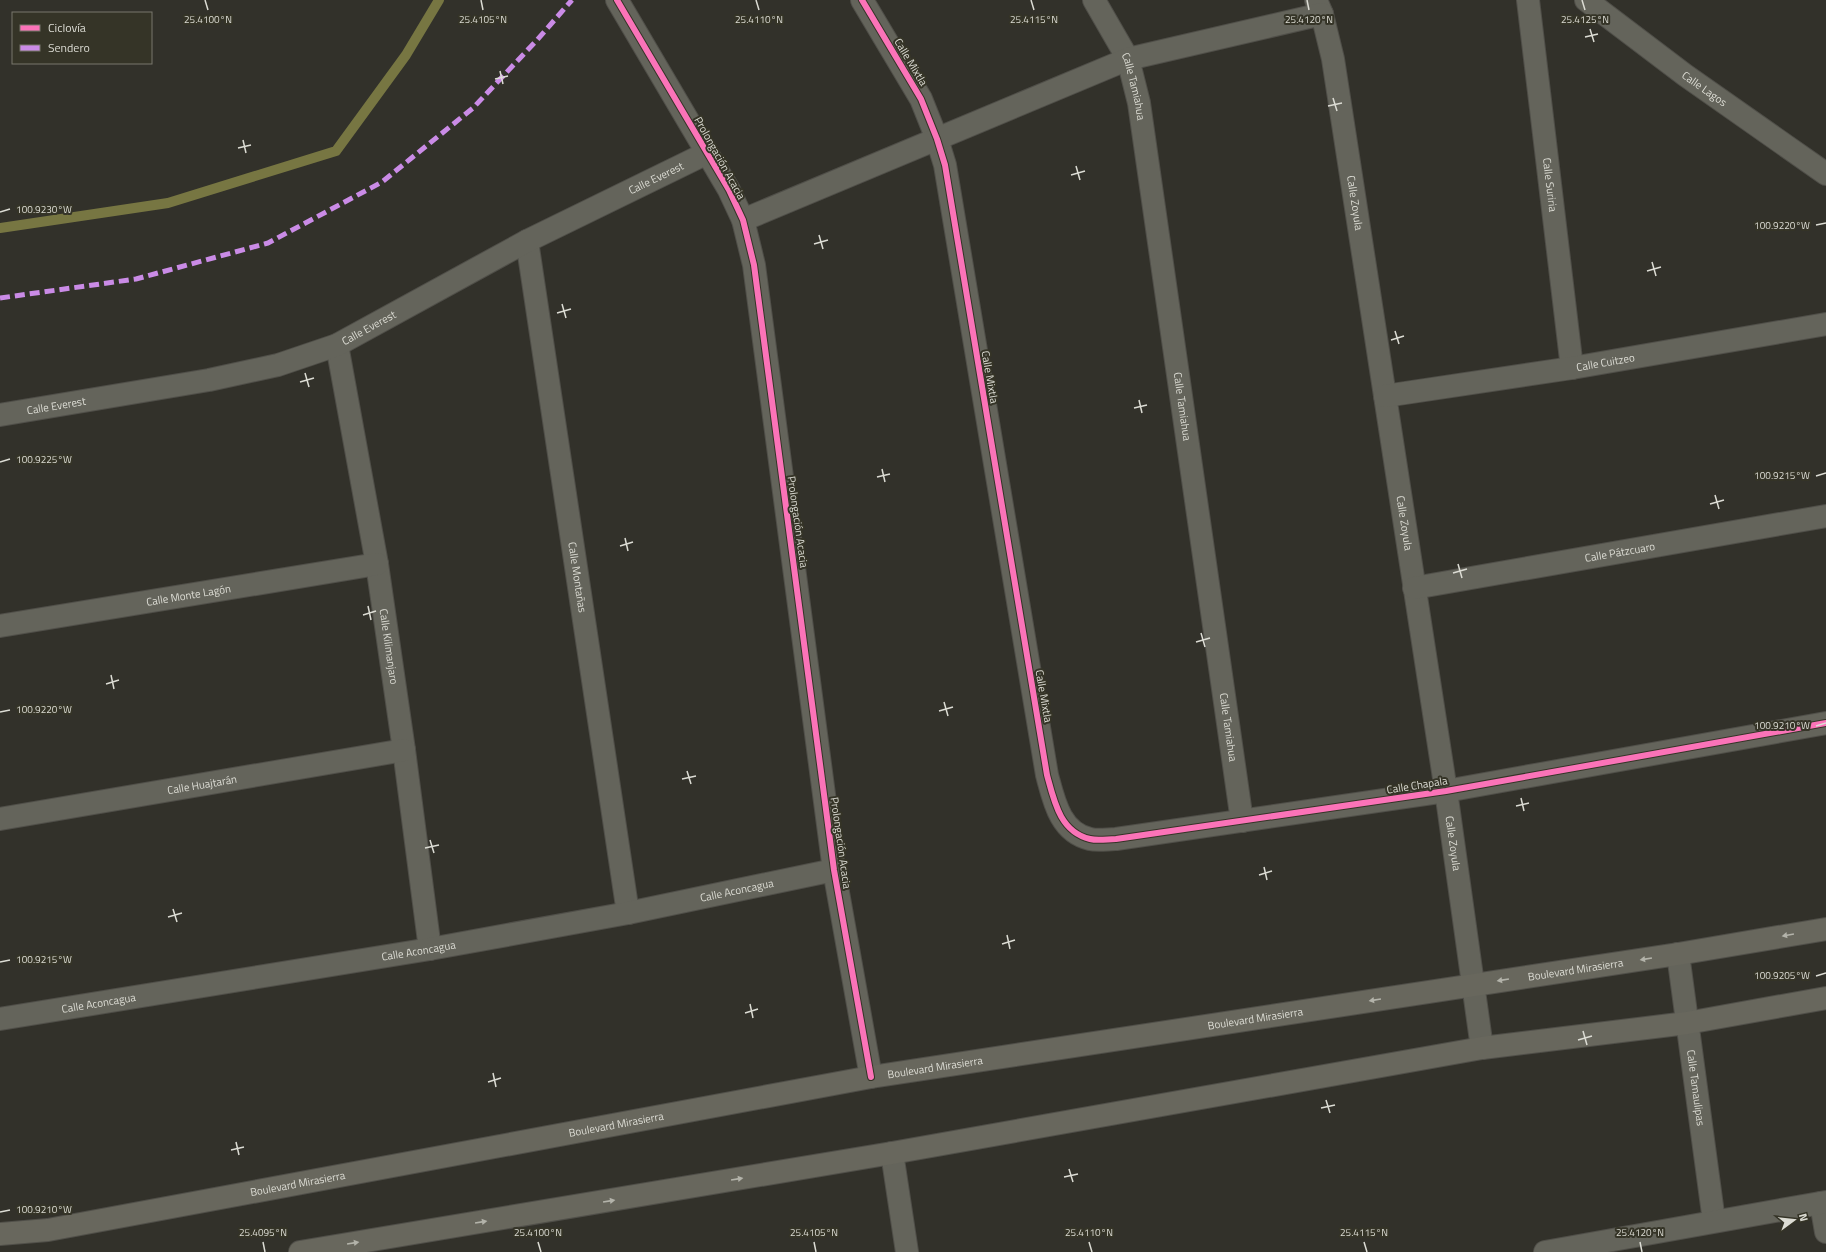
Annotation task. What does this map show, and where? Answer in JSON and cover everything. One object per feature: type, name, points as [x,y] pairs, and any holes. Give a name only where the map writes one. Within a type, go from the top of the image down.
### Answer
[{"type":"main road","name":"Boulevard Mirasierra","points":[[0,1234],[56,1228],[871,1077],[1678,954],[1826,929]]},
{"type":"main road","points":[[300,1252],[892,1153],[1482,1048],[1686,1023],[1826,998]]},
{"type":"street","name":"Prolongación Acacia","points":[[616,0],[729,190],[743,220],[754,265],[834,870],[871,1077]]},
{"type":"street","name":"Calle Mixtla","points":[[862,0],[921,99],[937,139],[944,165],[1047,775]]},
{"type":"street","name":"Calle Tamiahua","points":[[1094,0],[1128,59],[1140,103],[1242,821]]},
{"type":"street","name":"Calle Suriria","points":[[1528,0],[1572,368]]},
{"type":"street","name":"Calle Lagos","points":[[1586,0],[1685,75],[1826,174]]},
{"type":"street","points":[[743,220],[1128,59],[1319,7]]},
{"type":"street","name":"Calle Zoyula","points":[[1319,7],[1332,59],[1385,396],[1446,791],[1482,1048]]},
{"type":"street","name":"Calle Everest","points":[[0,415],[209,380],[278,365],[337,345],[527,241],[707,153]]},
{"type":"street","name":"Calle Montañas","points":[[527,241],[628,913]]},
{"type":"street","name":"Calle Cuitzeo","points":[[1385,396],[1572,368],[1826,324]]},
{"type":"street","name":"Calle Kilimanjaro","points":[[337,345],[377,564],[404,750],[430,949]]},
{"type":"street","name":"Calle Pátzcuaro","points":[[1414,588],[1826,516]]},
{"type":"street","name":"Calle Monte Lagón","points":[[0,626],[377,564]]},
{"type":"street","name":"Calle Chapala","points":[[1047,775],[1055,807],[1070,829],[1090,839],[1116,839],[1446,791],[1826,723]]},
{"type":"street","name":"Calle Huajtarán","points":[[0,819],[404,750]]},
{"type":"street","name":"Calle Aconcagua","points":[[0,1019],[430,949],[628,913],[834,870]]},
{"type":"street","name":"Calle Tamaulipas","points":[[1678,954],[1686,1023],[1714,1221]]},
{"type":"street","points":[[892,1153],[906,1252]]},
{"type":"street","points":[[1545,1252],[1572,1250],[1714,1221],[1823,1202],[1826,1232]]},
{"type":"waterway","points":[[0,228],[168,203],[336,151],[406,55],[439,0]]},
{"type":"marked path","points":[[0,298],[136,279],[268,243],[382,182],[473,108],[537,40],[572,0]]},
{"type":"cycle path","points":[[617,0],[729,190],[743,220],[754,265],[834,870],[871,1077]]},
{"type":"cycle path","points":[[862,0],[921,99],[937,139],[945,165],[1047,775],[1052,795],[1060,814],[1065,823],[1072,830],[1090,839],[1116,839],[1446,791],[1826,723]]}]
